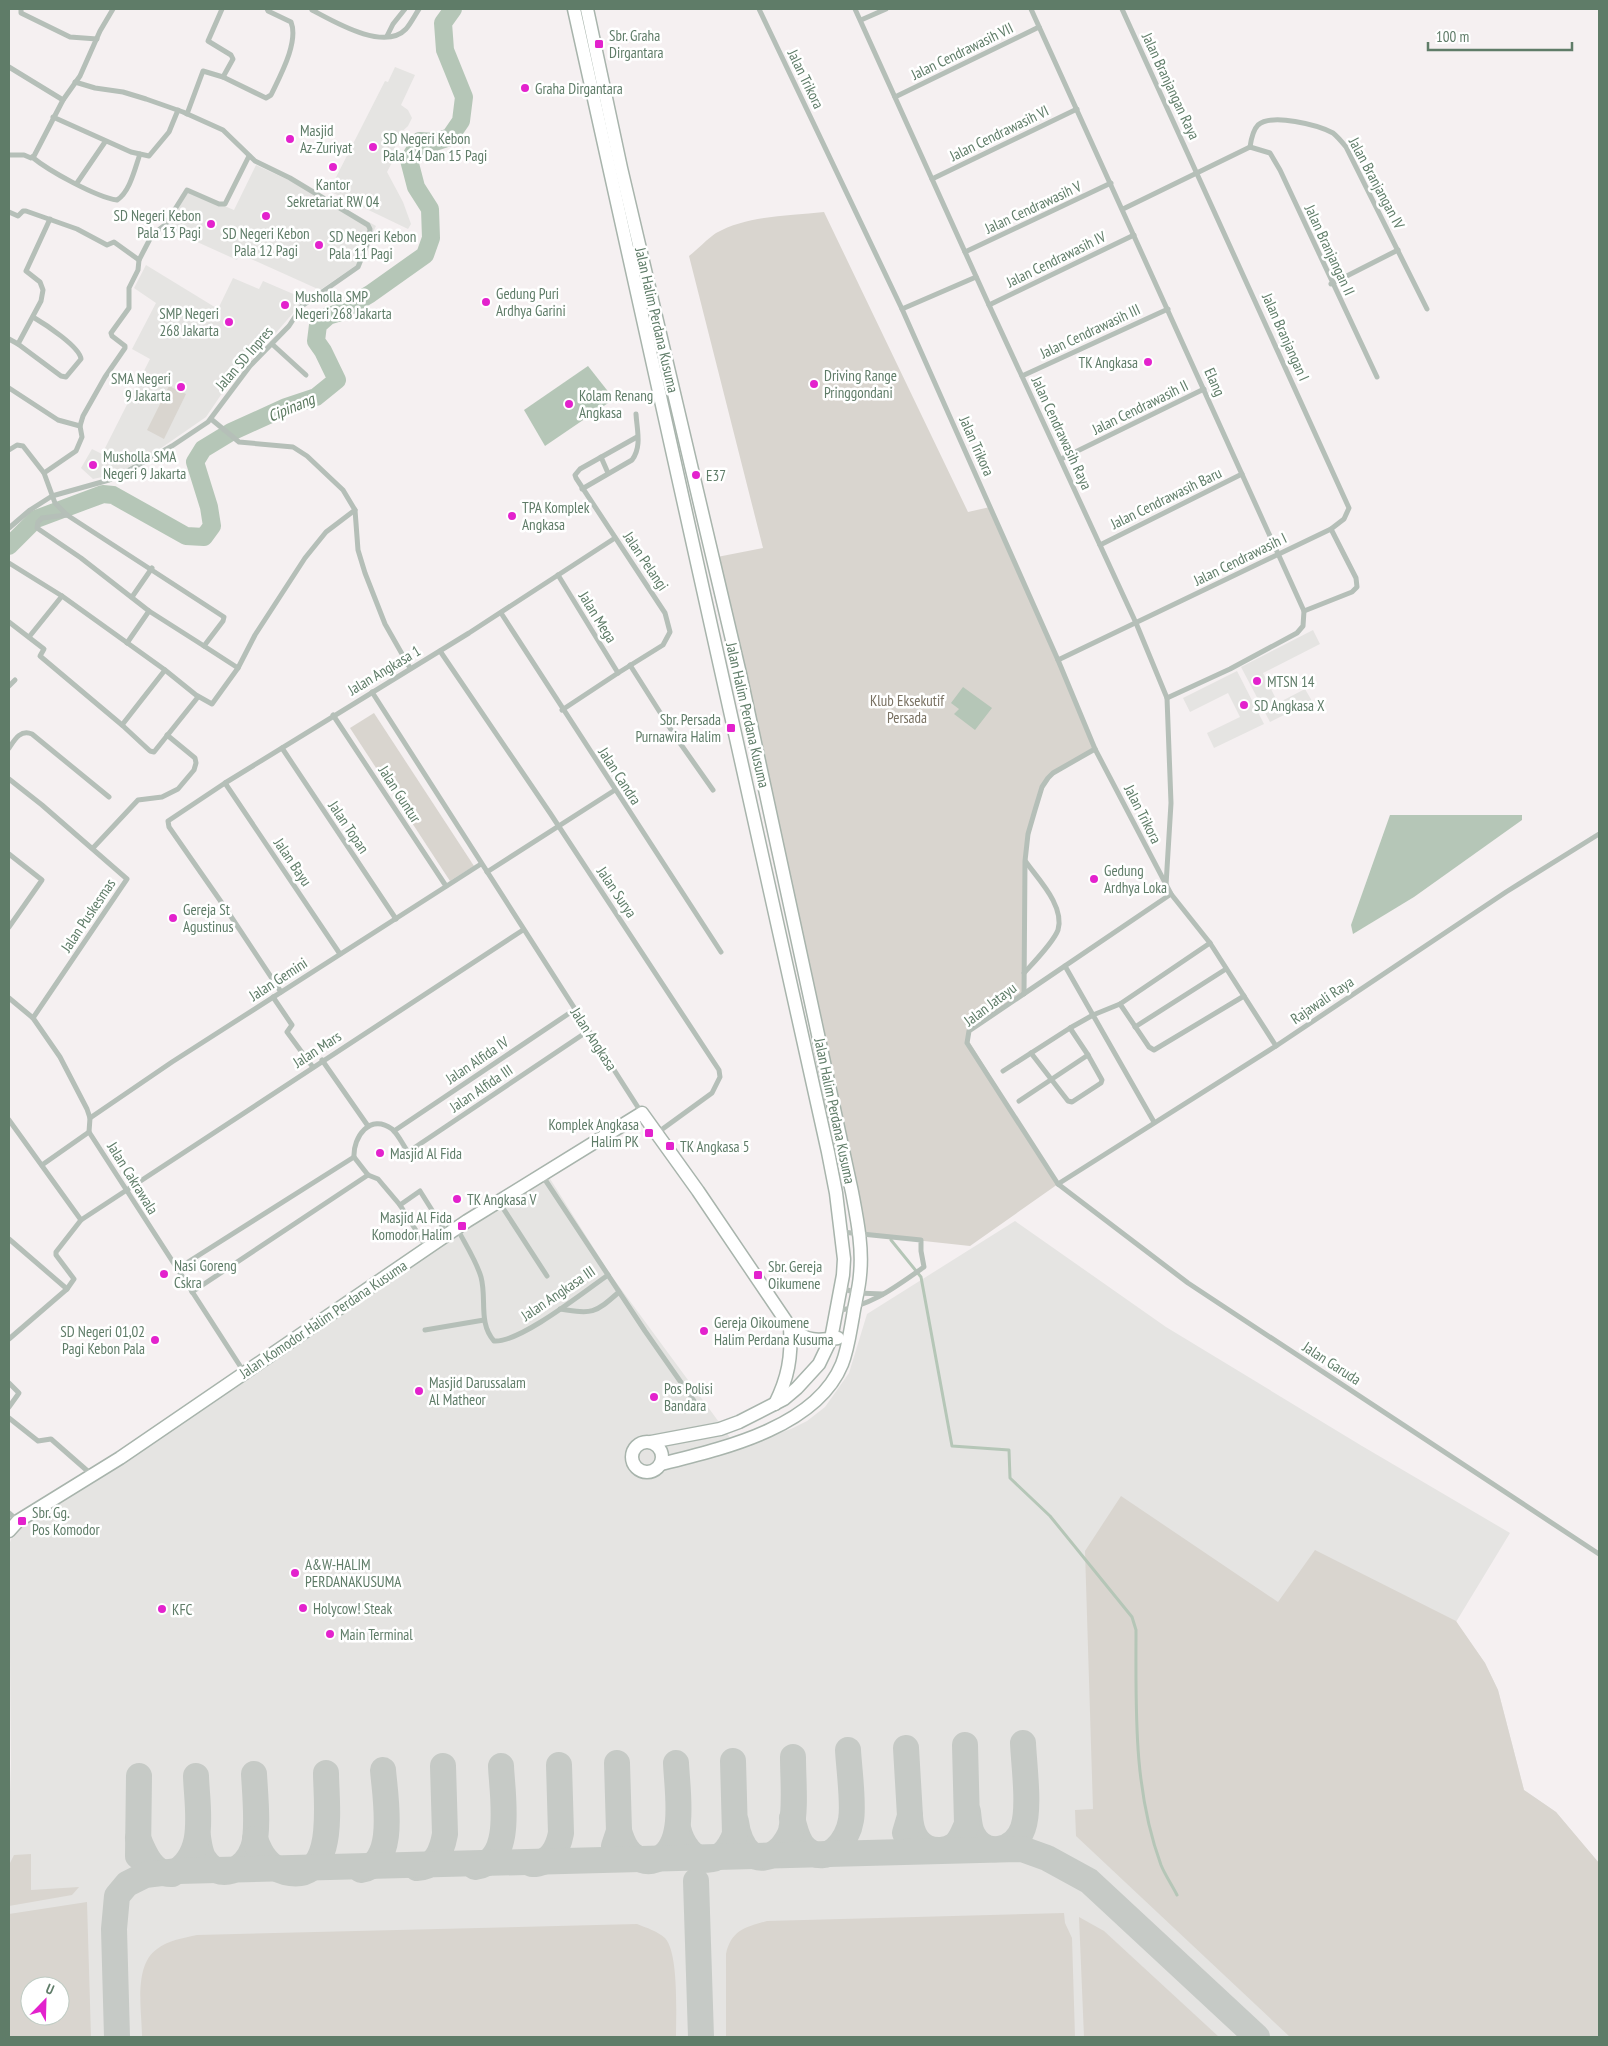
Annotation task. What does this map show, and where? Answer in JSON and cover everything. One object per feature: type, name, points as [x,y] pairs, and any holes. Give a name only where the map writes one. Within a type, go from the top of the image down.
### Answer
[{"type":"street","points":[[21,9],[21,13],[70,37],[97,39]]},
{"type":"street","points":[[32,157],[63,100],[80,76],[113,9]]},
{"type":"street","points":[[222,9],[208,40],[233,57],[223,77]]},
{"type":"street","points":[[187,114],[203,71],[223,77],[266,98],[271,95],[288,58],[293,33],[291,22],[267,9]]},
{"type":"street","points":[[387,36],[393,24],[406,9]]},
{"type":"street","points":[[312,10],[369,37],[398,34],[405,29],[419,9]]},
{"type":"street","name":"Jalan Halim Perdana Kusuma","points":[[574,9],[828,1152],[842,1232],[844,1259],[831,1339],[825,1354],[812,1372],[784,1399],[720,1430],[651,1442]]},
{"type":"street","name":"Jalan Halim Perdana Kusuma","points":[[587,9],[621,168],[741,678],[846,1164],[859,1234],[860,1276],[848,1346],[837,1374],[822,1393],[803,1411],[784,1422],[724,1448],[661,1464]]},
{"type":"street","name":"Jalan Trikora","points":[[759,9],[902,309],[1058,660],[1095,748],[1171,894],[1210,943],[1276,1046]]},
{"type":"street","name":"Jalan Cendrawasih Raya","points":[[855,9],[976,277],[1136,623],[1167,698],[1171,803],[1166,885]]},
{"type":"street","points":[[861,20],[886,9]]},
{"type":"street","name":"Elang","points":[[1031,9],[1280,554],[1304,611]]},
{"type":"street","name":"Jalan Branjangan Raya","points":[[1122,9],[1198,174]]},
{"type":"street","name":"Jalan Cendrawasih VII","points":[[895,97],[1039,27]]},
{"type":"street","points":[[9,68],[63,100]]},
{"type":"street","name":"Jalan SD Inpres","points":[[9,528],[30,510],[52,496],[109,480],[172,446],[213,421],[250,366],[289,326],[302,306],[358,267],[369,240],[370,229],[368,226],[334,203],[249,156],[223,130],[178,110],[123,92],[95,88],[74,82]]},
{"type":"street","name":"Jalan Cendrawasih VI","points":[[932,179],[1077,109]]},
{"type":"street","points":[[53,117],[106,142],[149,156],[169,132],[178,110]]},
{"type":"street","name":"Jalan Branjangan IV","points":[[1250,147],[1255,130],[1259,124],[1268,121],[1301,122],[1334,134],[1346,147],[1427,309]]},
{"type":"street","points":[[77,183],[106,142]]},
{"type":"street","points":[[1123,209],[1250,147]]},
{"type":"street","name":"Jalan Branjangan II","points":[[1250,147],[1270,153],[1280,170],[1331,284],[1377,377]]},
{"type":"street","points":[[9,154],[32,157],[77,183],[107,198],[117,200],[121,198],[127,188],[140,154]]},
{"type":"street","points":[[44,473],[76,451],[82,437],[80,426],[83,416],[125,347],[111,333],[129,308],[128,288],[138,270],[139,260],[152,235],[165,225],[187,190],[219,204],[225,204],[249,156]]},
{"type":"street","name":"Jalan Branjangan I","points":[[1198,174],[1344,495],[1349,511]]},
{"type":"street","name":"Jalan Cendrawasih V","points":[[965,252],[1111,183]]},
{"type":"street","points":[[9,212],[18,216],[24,211],[50,219],[77,229],[107,245],[115,242],[139,260]]},
{"type":"street","points":[[18,344],[41,301],[43,290],[40,282],[27,273],[26,270],[50,219]]},
{"type":"street","name":"Jalan Cendrawasih IV","points":[[989,305],[1134,235]]},
{"type":"street","points":[[1331,284],[1398,250]]},
{"type":"street","points":[[902,309],[976,277]]},
{"type":"street","name":"Jalan Cendrawasih III","points":[[1022,376],[1168,309]]},
{"type":"street","points":[[9,339],[62,377],[66,377],[81,360],[80,354],[62,336],[33,317]]},
{"type":"street","points":[[272,344],[306,375]]},
{"type":"street","points":[[9,388],[58,420],[80,426]]},
{"type":"street","name":"Jalan Cendrawasih II","points":[[1060,459],[1204,389]]},
{"type":"street","points":[[636,414],[637,437],[637,452],[632,460],[582,489],[576,481],[577,471],[637,437]]},
{"type":"street","points":[[213,421],[235,439],[246,444],[286,445],[293,447],[307,456],[343,490],[355,510],[358,550],[365,573],[386,624],[410,668]]},
{"type":"street","points":[[9,450],[17,445],[23,446],[44,473],[55,502],[66,514],[152,568],[224,617],[204,646]]},
{"type":"street","points":[[601,457],[608,473]]},
{"type":"street","name":"Jalan Cendrawasih Baru","points":[[1100,545],[1242,474]]},
{"type":"street","name":"Jalan Pelangi","points":[[562,710],[663,645],[670,632],[669,625],[660,606],[582,489]]},
{"type":"street","points":[[9,563],[62,596],[165,670],[198,697],[212,704],[238,668],[255,634],[305,558],[326,532],[355,510]]},
{"type":"street","name":"Jalan Cendrawasih I","points":[[1058,660],[1331,529],[1344,520],[1349,511]]},
{"type":"street","points":[[66,514],[42,518],[38,522],[37,528],[81,558],[149,611],[238,668]]},
{"type":"street","points":[[1167,698],[1230,669],[1297,633],[1303,626],[1304,611],[1352,592],[1357,587],[1356,578],[1331,529]]},
{"type":"street","name":"Jalan Angkasa 1","points":[[280,992],[168,824],[172,817],[440,651],[615,538]]},
{"type":"street","points":[[132,597],[152,568]]},
{"type":"street","name":"Jalan Mega","points":[[558,575],[618,673]]},
{"type":"street","points":[[29,637],[62,596]]},
{"type":"street","points":[[127,643],[149,611]]},
{"type":"street","name":"Jalan Candra","points":[[500,613],[721,952]]},
{"type":"street","points":[[9,622],[44,649],[40,656],[153,752],[198,697]]},
{"type":"street","name":"Jalan Surya","points":[[440,651],[719,1070],[720,1077],[712,1093],[657,1133]]},
{"type":"street","points":[[630,665],[675,736],[713,790]]},
{"type":"street","points":[[122,725],[165,670]]},
{"type":"street","points":[[9,686],[15,680]]},
{"type":"street","name":"Jalan Angkasa","points":[[372,692],[574,1010],[642,1113],[698,1191],[790,1328],[800,1336],[813,1340],[849,1336]]},
{"type":"street","name":"Jalan Guntur","points":[[334,715],[446,886]]},
{"type":"street","points":[[9,748],[22,732],[27,731],[109,797]]},
{"type":"street","points":[[93,848],[138,800],[162,797],[178,789],[194,770],[195,758],[167,735]]},
{"type":"street","name":"Jalan Topan","points":[[282,748],[396,919]]},
{"type":"street","points":[[1024,994],[1026,861],[1028,834],[1038,798],[1045,783],[1054,773],[1095,748]]},
{"type":"street","name":"Jalan Puskesmas","points":[[9,780],[127,878],[127,881],[33,1018]]},
{"type":"street","name":"Jalan Bayu","points":[[225,783],[340,954]]},
{"type":"street","points":[[486,872],[615,790]]},
{"type":"street","name":"Rajawali Raya","points":[[1058,1184],[1276,1046],[1506,892],[1599,834]]},
{"type":"street","points":[[9,854],[42,880],[9,927]]},
{"type":"street","points":[[1024,973],[1058,931],[1059,923],[1058,914],[1051,898],[1026,861]]},
{"type":"street","name":"Jalan Gemini","points":[[90,1118],[172,1062],[481,864]]},
{"type":"street","name":"Jalan Jatayu","points":[[1058,1184],[989,1080],[966,1041],[969,1031],[1171,894]]},
{"type":"street","name":"Jalan Mars","points":[[67,1289],[74,1277],[56,1256],[56,1252],[81,1220],[312,1066],[523,930]]},
{"type":"street","points":[[1003,1071],[1070,1028],[1093,1015],[1120,1004],[1210,943]]},
{"type":"street","points":[[1065,966],[1154,1122]]},
{"type":"street","points":[[1136,1027],[1226,969]]},
{"type":"street","points":[[1120,1004],[1149,1047],[1156,1050],[1244,996]]},
{"type":"street","points":[[273,997],[292,1025],[287,1032],[312,1066]]},
{"type":"street","name":"Jalan Cakrawala","points":[[9,998],[33,1018],[60,1057],[83,1098],[90,1118],[89,1132],[245,1372]]},
{"type":"street","name":"Jalan Alfida IV","points":[[394,1131],[574,1010]]},
{"type":"street","points":[[1031,1053],[1068,1102],[1071,1103],[1079,1098],[1102,1082],[1088,1055],[1070,1028]]},
{"type":"street","name":"Jalan Alfida III","points":[[394,1131],[408,1152],[588,1031]]},
{"type":"street","points":[[1019,1101],[1088,1055]]},
{"type":"street","points":[[322,1060],[368,1126]]},
{"type":"street","name":"Jalan Komodor Halim Perdana Kusuma","points":[[9,1531],[13,1517],[120,1458],[452,1231],[642,1113]]},
{"type":"street","points":[[9,1120],[81,1220]]},
{"type":"street","points":[[394,1131],[380,1125],[368,1126],[356,1138],[354,1157],[368,1175],[378,1179],[400,1206],[427,1248]]},
{"type":"street","points":[[42,1165],[89,1132]]},
{"type":"street","points":[[177,1269],[354,1157]]},
{"type":"street","points":[[542,1174],[619,1292],[694,1401]]},
{"type":"street","points":[[192,1292],[368,1175]]},
{"type":"street","name":"Jalan Garuda","points":[[1058,1184],[1188,1283],[1599,1554]]},
{"type":"street","name":"Jalan Angkasa III","points":[[400,1206],[420,1191],[452,1231],[480,1275],[483,1291],[484,1320],[488,1335],[494,1341],[500,1341],[531,1328],[608,1275]]},
{"type":"street","points":[[498,1202],[547,1276]]},
{"type":"street","points":[[836,1312],[876,1300],[923,1268],[920,1251],[921,1240],[842,1232]]},
{"type":"street","points":[[9,1239],[67,1289],[9,1339]]},
{"type":"street","points":[[840,1288],[857,1293],[884,1294]]},
{"type":"street","points":[[559,1309],[592,1312],[602,1307],[619,1292]]},
{"type":"street","points":[[425,1330],[484,1320]]},
{"type":"street","points":[[775,1404],[785,1381],[792,1351],[790,1328]]},
{"type":"street","points":[[9,1383],[19,1393],[9,1407]]},
{"type":"street","points":[[9,1418],[38,1441],[51,1439],[92,1474]]},
{"type":"street","points":[[651,1442],[661,1451],[661,1464],[657,1469],[646,1473],[640,1471],[633,1463],[632,1455],[635,1448],[641,1443],[651,1442]]},
{"type":"shaded area","name":"SD Negeri Kebon Pala 14 Dan 15 Pagi","points":[[395,67],[415,75],[401,105],[408,110],[412,118],[408,126],[394,139],[396,155],[387,172],[403,202],[411,224],[408,229],[329,191],[385,81],[388,82]]},
{"type":"shaded area","points":[[256,165],[323,196],[376,226],[358,264],[320,290],[240,254],[237,260],[164,227],[189,191],[234,210]]},
{"type":"shaded area","name":"SMA Negeri 9 Jakarta","points":[[146,265],[218,309],[233,278],[259,289],[263,281],[305,299],[275,334],[244,361],[206,417],[151,455],[116,474],[93,479],[81,468],[92,449],[102,454],[150,359],[132,349],[156,303],[134,288]]},
{"type":"shaded area","name":"Kolam Renang Angkasa","points":[[588,366],[614,399],[545,446],[524,410]]},
{"type":"shaded area","name":"MTSN 14","points":[[1313,630],[1320,644],[1263,673],[1278,703],[1305,689],[1312,701],[1270,722],[1241,667]]},
{"type":"shaded area","name":"SD Angkasa X","points":[[1237,671],[1264,724],[1214,748],[1207,733],[1240,717],[1228,693],[1190,712],[1183,698]]},
{"type":"shaded area","points":[[963,687],[992,708],[975,730],[954,714],[959,709],[951,703]]},
{"type":"shaded area","points":[[1390,815],[1522,815],[1522,820],[1414,897],[1353,934],[1351,925]]},
{"type":"shaded area","points":[[547,1174],[610,1274],[727,1433],[735,1447],[791,1429],[807,1421],[825,1407],[849,1373],[867,1314],[1015,1221],[1166,1327],[1510,1533],[1456,1622],[1485,1663],[1498,1690],[1524,1790],[1556,1812],[1599,1863],[1599,2037],[9,2037],[9,1820],[11,1764],[9,1545],[18,1525]]},
{"type":"green space","name":"Klub Eksekutif Persada","points":[[824,212],[968,512],[990,507],[1095,749],[1048,778],[1035,810],[1025,861],[1024,994],[969,1031],[967,1038],[1058,1184],[970,1246],[859,1234],[712,558],[763,548],[689,256],[709,238],[728,227],[768,217]]},
{"type":"green space","points":[[169,386],[186,394],[164,439],[147,430]]},
{"type":"green space","points":[[374,713],[474,866],[450,881],[350,728]]},
{"type":"green space","points":[[1121,1496],[1278,1602],[1315,1550],[1456,1621],[1485,1663],[1498,1690],[1524,1790],[1556,1812],[1599,1863],[1599,2037],[1290,2037],[1076,1836],[1075,1810],[1093,1809],[1085,1551]]},
{"type":"green space","points":[[31,1854],[31,1890],[79,1887],[72,1895],[9,1906],[9,1865],[14,1855]]},
{"type":"green space","points":[[87,1902],[91,2037],[9,2037],[9,1914]]},
{"type":"green space","points":[[1064,1913],[1065,1923],[1072,1938],[1075,2037],[726,2037],[726,1954],[728,1946],[736,1935],[752,1925],[767,1921]]},
{"type":"green space","points":[[1079,1917],[1104,1931],[1219,2037],[1084,2037]]},
{"type":"green space","points":[[637,1924],[665,1938],[673,1957],[676,1985],[676,2037],[142,2037],[140,1990],[145,1966],[149,1957],[157,1949],[166,1943],[182,1938],[197,1935]]},
{"type":"waterway","name":"Cipinang","points":[[9,546],[36,519],[103,494],[113,495],[186,536],[204,537],[212,526],[209,507],[195,462],[203,449],[231,432],[286,407],[316,397],[337,380],[316,341],[318,325],[328,316],[338,313],[370,294],[425,255],[431,238],[430,209],[416,187],[409,160],[420,141],[435,142],[450,137],[461,121],[464,97],[445,50],[443,23],[453,9]]},
{"type":"waterway","points":[[891,1240],[921,1277],[952,1446],[1009,1450],[1010,1478],[1050,1516],[1132,1617],[1136,1630],[1138,1749],[1145,1807],[1161,1865],[1177,1895]]},
{"type":"taxiway","points":[[968,1812],[969,1824],[973,1835],[985,1847],[999,1849],[1014,1842],[1019,1836],[1023,1828],[1026,1810],[1023,1743]]},
{"type":"taxiway","points":[[910,1816],[915,1835],[927,1848],[933,1850],[946,1849],[959,1841],[967,1824],[965,1745]]},
{"type":"taxiway","points":[[905,1833],[910,1816],[906,1748]]},
{"type":"taxiway","points":[[792,1818],[800,1843],[814,1854],[822,1855],[829,1853],[841,1843],[849,1828],[852,1813],[848,1750]]},
{"type":"taxiway","points":[[736,1822],[741,1840],[750,1853],[764,1858],[781,1848],[789,1836],[793,1822],[793,1757]]},
{"type":"taxiway","points":[[678,1828],[682,1841],[689,1850],[697,1857],[705,1860],[714,1859],[729,1846],[735,1834],[733,1761]]},
{"type":"taxiway","points":[[614,1846],[619,1831],[617,1763]]},
{"type":"taxiway","points":[[619,1831],[627,1849],[633,1856],[642,1860],[656,1860],[663,1856],[670,1848],[675,1838],[678,1813],[676,1763]]},
{"type":"taxiway","points":[[532,1864],[544,1861],[552,1855],[560,1839],[559,1765]]},
{"type":"taxiway","points":[[417,1868],[429,1865],[437,1857],[444,1840],[443,1766]]},
{"type":"taxiway","points":[[475,1867],[488,1863],[496,1853],[501,1841],[504,1809],[501,1766]]},
{"type":"taxiway","points":[[361,1870],[373,1865],[380,1856],[385,1843],[387,1812],[383,1770]]},
{"type":"taxiway","points":[[255,1839],[266,1860],[279,1870],[302,1873],[314,1866],[321,1854],[325,1838],[327,1820],[326,1773]]},
{"type":"taxiway","points":[[198,1837],[203,1857],[210,1866],[217,1870],[224,1872],[232,1871],[245,1862],[253,1848],[256,1832],[254,1774]]},
{"type":"taxiway","points":[[138,1856],[139,1776]]},
{"type":"taxiway","points":[[138,1838],[150,1862],[160,1871],[172,1874],[183,1866],[191,1856],[196,1844],[198,1831],[196,1776]]},
{"type":"taxiway","points":[[117,2037],[114,1929],[117,1896],[127,1884],[145,1875],[178,1871],[1022,1849],[1047,1858],[1089,1881],[1257,2037]]},
{"type":"taxiway","points":[[696,1881],[701,2037]]},
{"type":"place","name":"Sbr. Graha Dirgantara","points":[[599,44]]},
{"type":"place","name":"Graha Dirgantara","points":[[525,88]]},
{"type":"place","name":"Masjid Az-Zuriyat","points":[[290,139]]},
{"type":"place","name":"SD Negeri Kebon Pala 14 Dan 15 Pagi","points":[[373,147]]},
{"type":"place","name":"Kantor Sekretariat RW 04","points":[[333,167]]},
{"type":"place","name":"SD Negeri Kebon Pala 12 Pagi","points":[[266,216]]},
{"type":"place","name":"SD Negeri Kebon Pala 13 Pagi","points":[[211,224]]},
{"type":"place","name":"SD Negeri Kebon Pala 11 Pagi","points":[[319,245]]},
{"type":"place","name":"Gedung Puri Ardhya Garini","points":[[486,302]]},
{"type":"place","name":"Musholla SMP Negeri 268 Jakarta","points":[[285,305]]},
{"type":"place","name":"SMP Negeri 268 Jakarta","points":[[229,322]]},
{"type":"place","name":"TK Angkasa","points":[[1148,362]]},
{"type":"place","name":"Driving Range Pringgondani","points":[[814,384]]},
{"type":"place","name":"SMA Negeri 9 Jakarta","points":[[181,387]]},
{"type":"place","name":"Kolam Renang Angkasa","points":[[569,404]]},
{"type":"place","name":"Musholla SMA Negeri 9 Jakarta","points":[[93,465]]},
{"type":"place","name":"E37","points":[[696,475]]},
{"type":"place","name":"TPA Komplek Angkasa","points":[[512,516]]},
{"type":"place","name":"MTSN 14","points":[[1257,681]]},
{"type":"place","name":"SD Angkasa X","points":[[1244,705]]},
{"type":"place","name":"Sbr. Persada Purnawira Halim","points":[[731,728]]},
{"type":"place","name":"Gedung Ardhya Loka","points":[[1094,879]]},
{"type":"place","name":"Gereja St Agustinus","points":[[173,918]]},
{"type":"place","name":"Komplek Angkasa Halim PK","points":[[649,1133]]},
{"type":"place","name":"TK Angkasa 5","points":[[670,1146]]},
{"type":"place","name":"Masjid Al Fida","points":[[380,1153]]},
{"type":"place","name":"TK Angkasa V","points":[[457,1199]]},
{"type":"place","name":"Masjid Al Fida Komodor Halim","points":[[462,1226]]},
{"type":"place","name":"Nasi Goreng Cskra","points":[[164,1274]]},
{"type":"place","name":"Sbr. Gereja Oikumene","points":[[758,1275]]},
{"type":"place","name":"Gereja Oikoumene Halim Perdana Kusuma","points":[[704,1331]]},
{"type":"place","name":"SD Negeri 01,02 Pagi Kebon Pala","points":[[155,1340]]},
{"type":"place","name":"Masjid Darussalam Al Matheor","points":[[419,1391]]},
{"type":"place","name":"Pos Polisi Bandara","points":[[654,1397]]},
{"type":"place","name":"Sbr. Gg. Pos Komodor","points":[[22,1521]]},
{"type":"place","name":"A&W-HALIM PERDANAKUSUMA","points":[[295,1573]]},
{"type":"place","name":"Holycow! Steak","points":[[303,1608]]},
{"type":"place","name":"KFC","points":[[162,1609]]},
{"type":"place","name":"Main Terminal","points":[[330,1634]]}]
